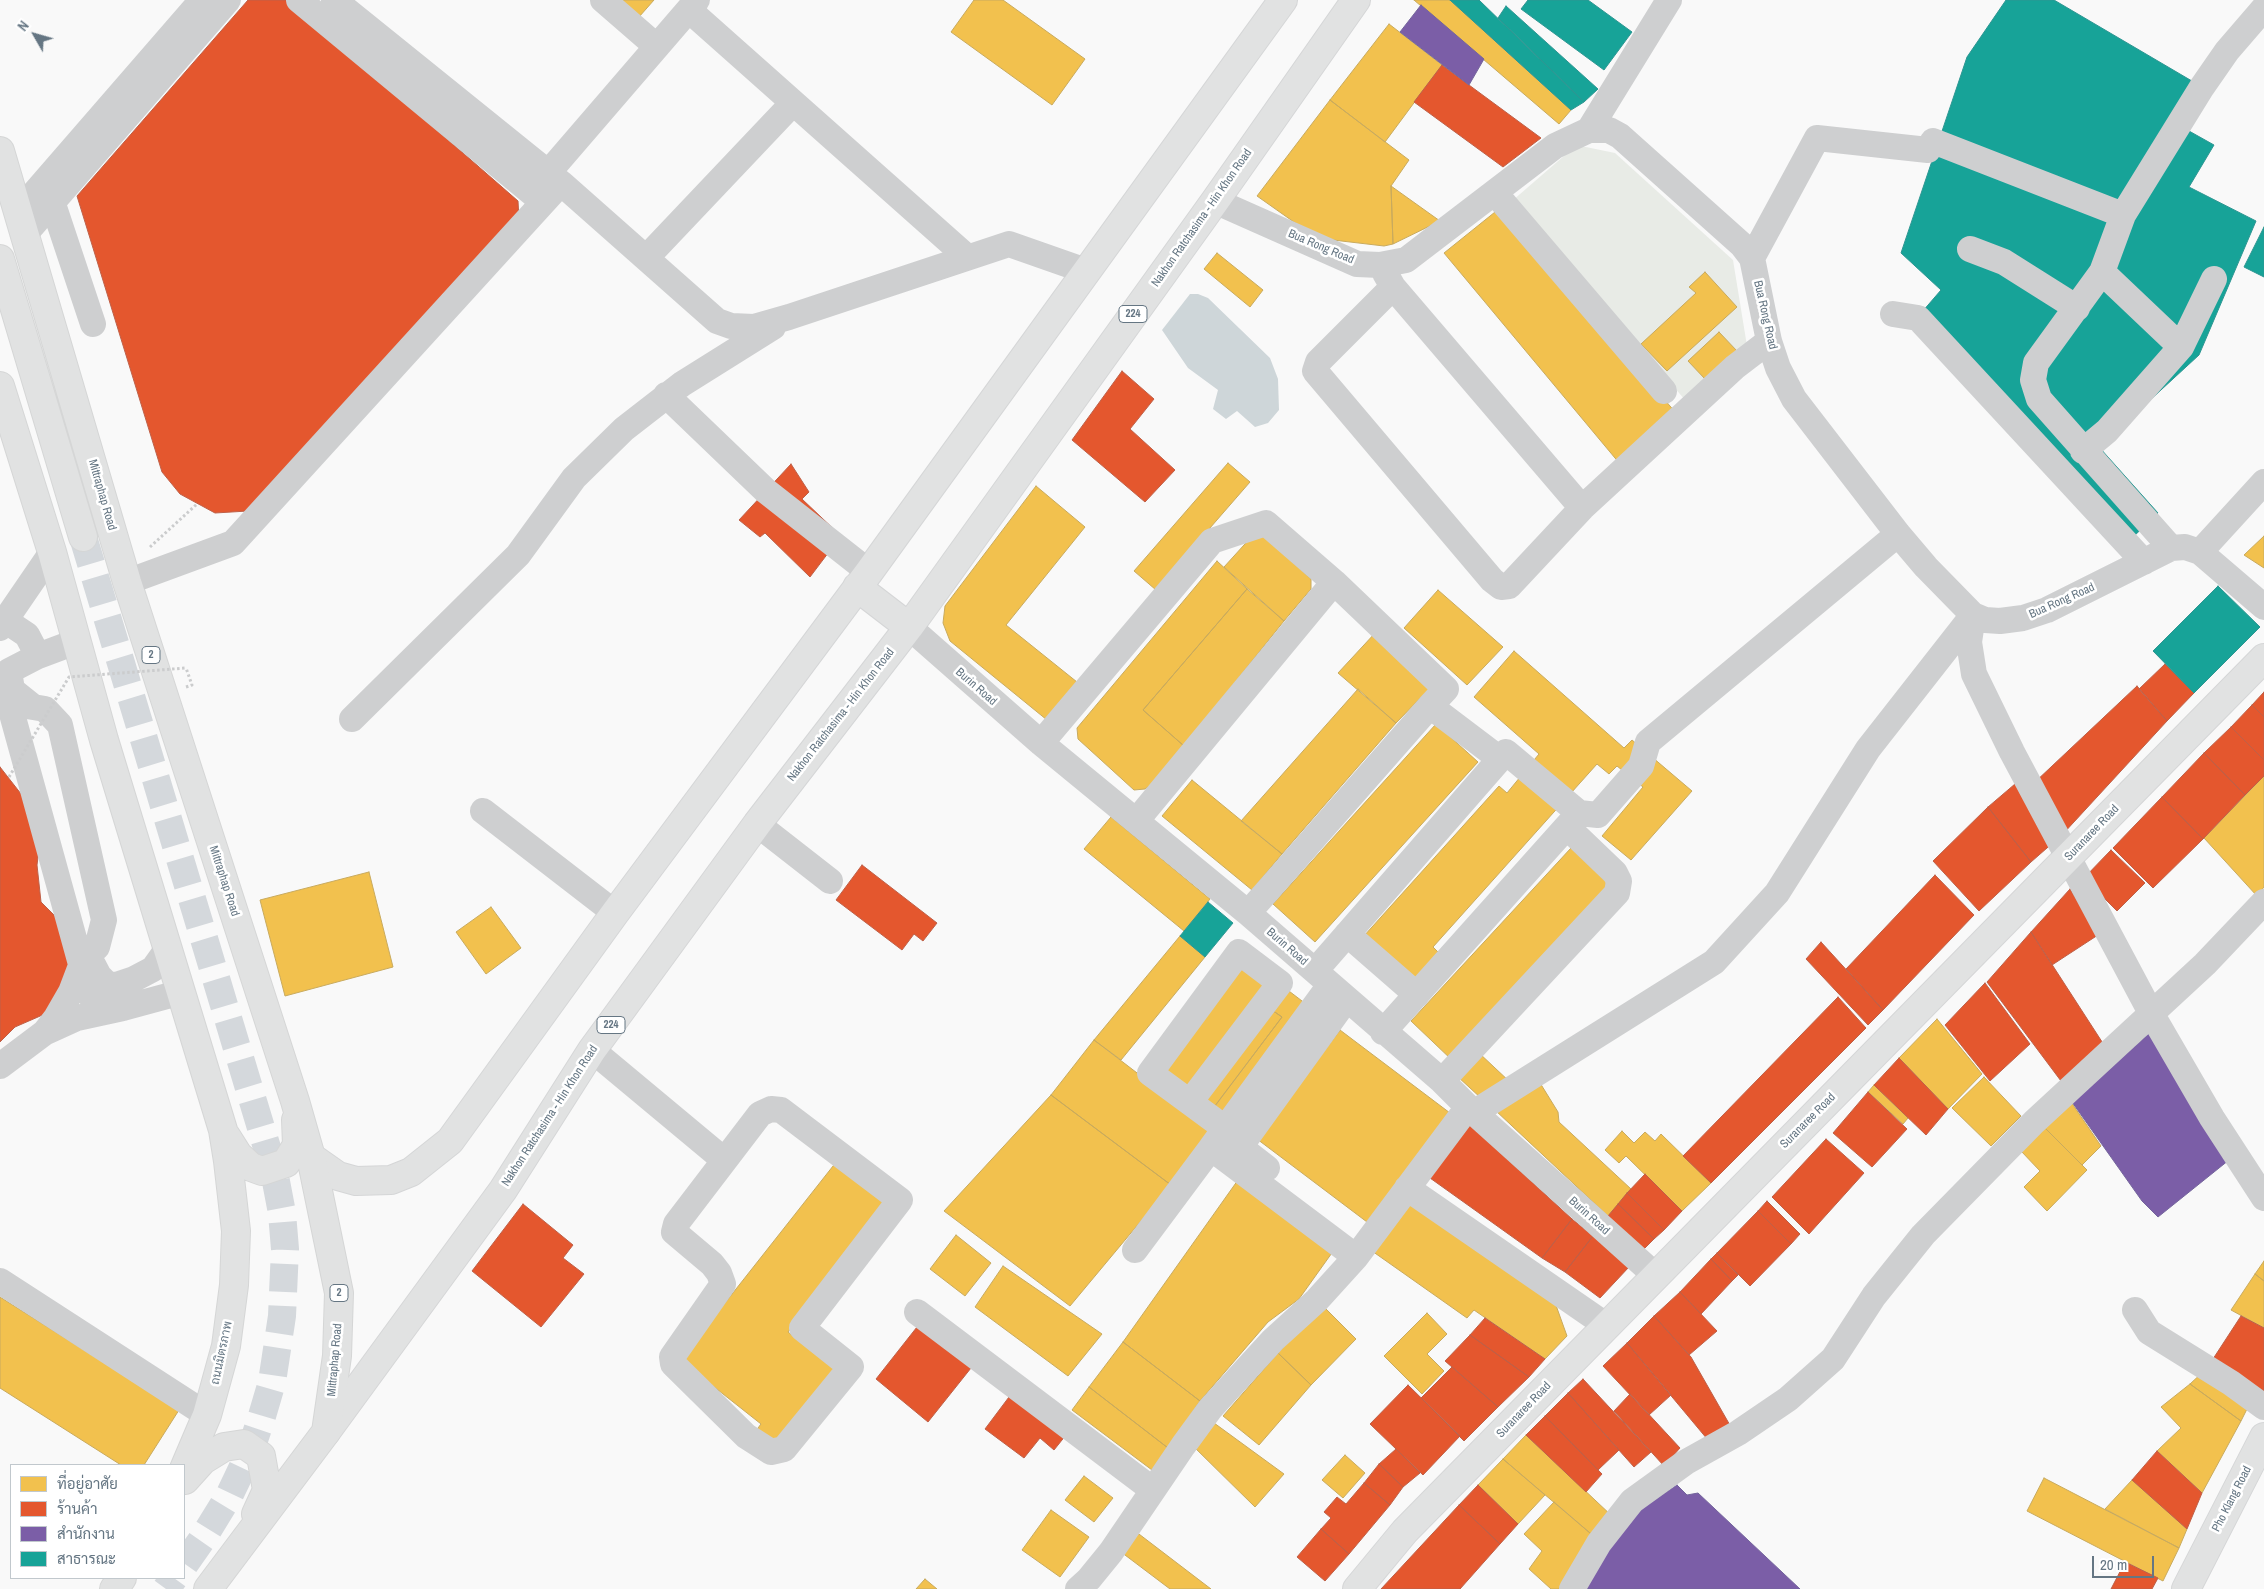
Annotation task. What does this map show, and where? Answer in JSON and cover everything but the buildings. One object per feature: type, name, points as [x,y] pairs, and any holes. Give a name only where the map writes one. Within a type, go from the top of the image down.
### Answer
[{"type":"main road","points":[[311,1157],[338,1176],[356,1181],[391,1180],[411,1172],[450,1141],[615,913],[863,579],[1283,0]]},
{"type":"main road","name":"Nakhon Ratchasima - Hin Khon Road","points":[[326,1432],[503,1190],[592,1050],[757,824],[909,627],[1215,201],[1356,0]]},
{"type":"main road","name":"Mittraphap Road","points":[[0,151],[128,582],[295,1101],[311,1157],[339,1293],[337,1356],[326,1432],[208,1589]]},
{"type":"main road","points":[[0,259],[83,537]]},
{"type":"main road","points":[[0,386],[52,552],[104,740],[223,1130],[236,1231],[234,1285],[226,1346],[207,1415],[185,1467]]},
{"type":"main road","points":[[863,579],[909,627]]},
{"type":"main road","name":"Suranaree Road","points":[[1357,1589],[1405,1531],[2264,658]]},
{"type":"main road","points":[[223,1130],[238,1155],[251,1167],[262,1171],[286,1163],[297,1145],[295,1101]]},
{"type":"main road","name":"Pho Klang Road","points":[[2186,1589],[2264,1437]]},
{"type":"main road","points":[[185,1481],[204,1460],[224,1447],[244,1444],[261,1456],[267,1490],[240,1548]]},
{"type":"street","points":[[22,223],[202,0]]},
{"type":"street","points":[[22,223],[53,204],[228,0]]},
{"type":"street","points":[[299,0],[543,202]]},
{"type":"street","points":[[334,0],[554,178],[647,257],[717,321],[731,326],[754,327],[1009,244],[1086,271]]},
{"type":"street","points":[[603,0],[656,46]]},
{"type":"street","points":[[1589,130],[1670,0]]},
{"type":"street","points":[[128,582],[233,543],[543,202],[554,178],[656,46],[693,5],[793,103],[967,257]]},
{"type":"street","points":[[2264,8],[2227,51],[2202,87],[2123,214],[2102,272],[2036,363],[2033,380],[2039,399],[2083,451],[2171,548],[2185,547],[2200,552],[2264,607]]},
{"type":"street","points":[[647,257],[793,103]]},
{"type":"street","name":"Bua Rong Road","points":[[1215,201],[1387,276],[1556,146],[1589,130],[1609,130],[1620,136],[1742,245],[1752,258],[1769,341],[1778,368],[1794,399],[1898,534],[1926,567],[1973,616],[1984,620],[2000,621],[2047,610],[2171,548]]},
{"type":"street","points":[[1752,258],[1817,138],[1928,150],[1933,140],[2123,214]]},
{"type":"street","points":[[1495,193],[1664,392]]},
{"type":"street","points":[[53,204],[93,324]]},
{"type":"street","points":[[1970,249],[2004,262],[2077,308]]},
{"type":"street","points":[[2102,272],[2181,347]]},
{"type":"street","points":[[1582,508],[1387,276],[1318,362],[1315,371],[1492,580],[1501,587],[1509,586],[1582,508],[1735,367],[1769,341]]},
{"type":"street","points":[[2083,451],[2107,431],[2181,347],[2214,279]]},
{"type":"street","points":[[1893,314],[1918,318],[2144,562]]},
{"type":"street","points":[[352,719],[518,555],[574,478],[624,430],[666,395],[789,317]]},
{"type":"street","points":[[666,395],[766,491],[863,579]]},
{"type":"street","points":[[2200,552],[2264,482]]},
{"type":"street","points":[[1041,743],[1212,541],[1266,523],[1334,582],[1446,689],[1248,913]]},
{"type":"street","points":[[1384,1032],[1573,820],[1598,815],[1641,766],[1648,742],[1898,534]]},
{"type":"street","points":[[38,656],[27,635],[3,625],[52,552]]},
{"type":"street","points":[[1137,820],[1334,582]]},
{"type":"street","points":[[1973,616],[1969,642],[1974,674],[2068,858],[2151,1013],[2212,1118],[2264,1198]]},
{"type":"street","points":[[1078,1589],[1089,1579],[1110,1552],[1210,1410],[1273,1340],[1317,1300],[1361,1250],[1407,1188],[1472,1110],[1714,962],[1777,893],[1868,748],[1973,616]]},
{"type":"street","name":"Burin Road","points":[[909,627],[1041,743],[1248,913],[1442,1081],[1656,1276]]},
{"type":"street","points":[[78,641],[38,656],[4,674],[12,690],[85,959],[84,986],[92,998],[106,1005],[123,1008]]},
{"type":"street","points":[[14,703],[45,709],[60,725],[104,920],[96,947],[85,959],[71,992],[56,1018],[44,1033]]},
{"type":"street","points":[[1430,706],[1500,759]]},
{"type":"street","points":[[1361,1250],[1240,1147],[1330,985],[1347,934],[1506,752],[1573,820],[1615,873],[1619,881],[1617,892],[1442,1081]]},
{"type":"street","points":[[483,812],[615,913]]},
{"type":"street","points":[[757,824],[830,880]]},
{"type":"street","points":[[1572,1589],[1599,1543],[1632,1501],[1686,1462],[1738,1433],[1788,1399],[1833,1359],[1874,1296],[1923,1235],[2034,1122],[2204,964],[2264,902]]},
{"type":"street","points":[[1347,934],[1417,995]]},
{"type":"street","points":[[85,959],[106,984],[116,984],[134,979],[153,969],[168,948]]},
{"type":"street","points":[[1190,1102],[1280,982],[1239,952],[1150,1073],[1190,1102],[1218,1139],[1361,1250]]},
{"type":"street","points":[[1135,1250],[1330,985]]},
{"type":"street","points":[[0,1066],[44,1033],[77,1018],[182,992]]},
{"type":"street","points":[[592,1050],[724,1160]]},
{"type":"street","points":[[771,1109],[781,1110],[900,1200],[802,1328],[851,1367],[784,1449],[771,1452],[746,1436],[673,1364],[672,1357],[723,1284],[719,1272],[712,1264],[674,1232],[676,1224],[724,1160],[760,1114],[771,1109]]},
{"type":"street","points":[[1407,1188],[1607,1326]]},
{"type":"street","points":[[0,1281],[207,1415]]},
{"type":"street","points":[[2135,1310],[2148,1332],[2264,1406]]},
{"type":"street","points":[[917,1312],[1153,1490]]},
{"type":"path","points":[[9,777],[69,677],[186,668],[192,685]]},
{"type":"shaded area","points":[[1581,146],[1615,153],[1733,260],[1747,346],[1686,401],[1512,201],[1572,149]]},
{"type":"shaded area","points":[[1190,294],[1198,294],[1208,298],[1270,358],[1278,379],[1279,410],[1268,423],[1255,427],[1237,411],[1226,419],[1213,409],[1218,390],[1188,368],[1162,330]]},
{"type":"tunnel","points":[[83,537],[274,1171],[282,1213],[285,1249],[282,1316],[272,1382],[250,1452],[230,1494],[185,1564]]},
{"type":"tunnel","points":[[166,1589],[173,1579]]}]
